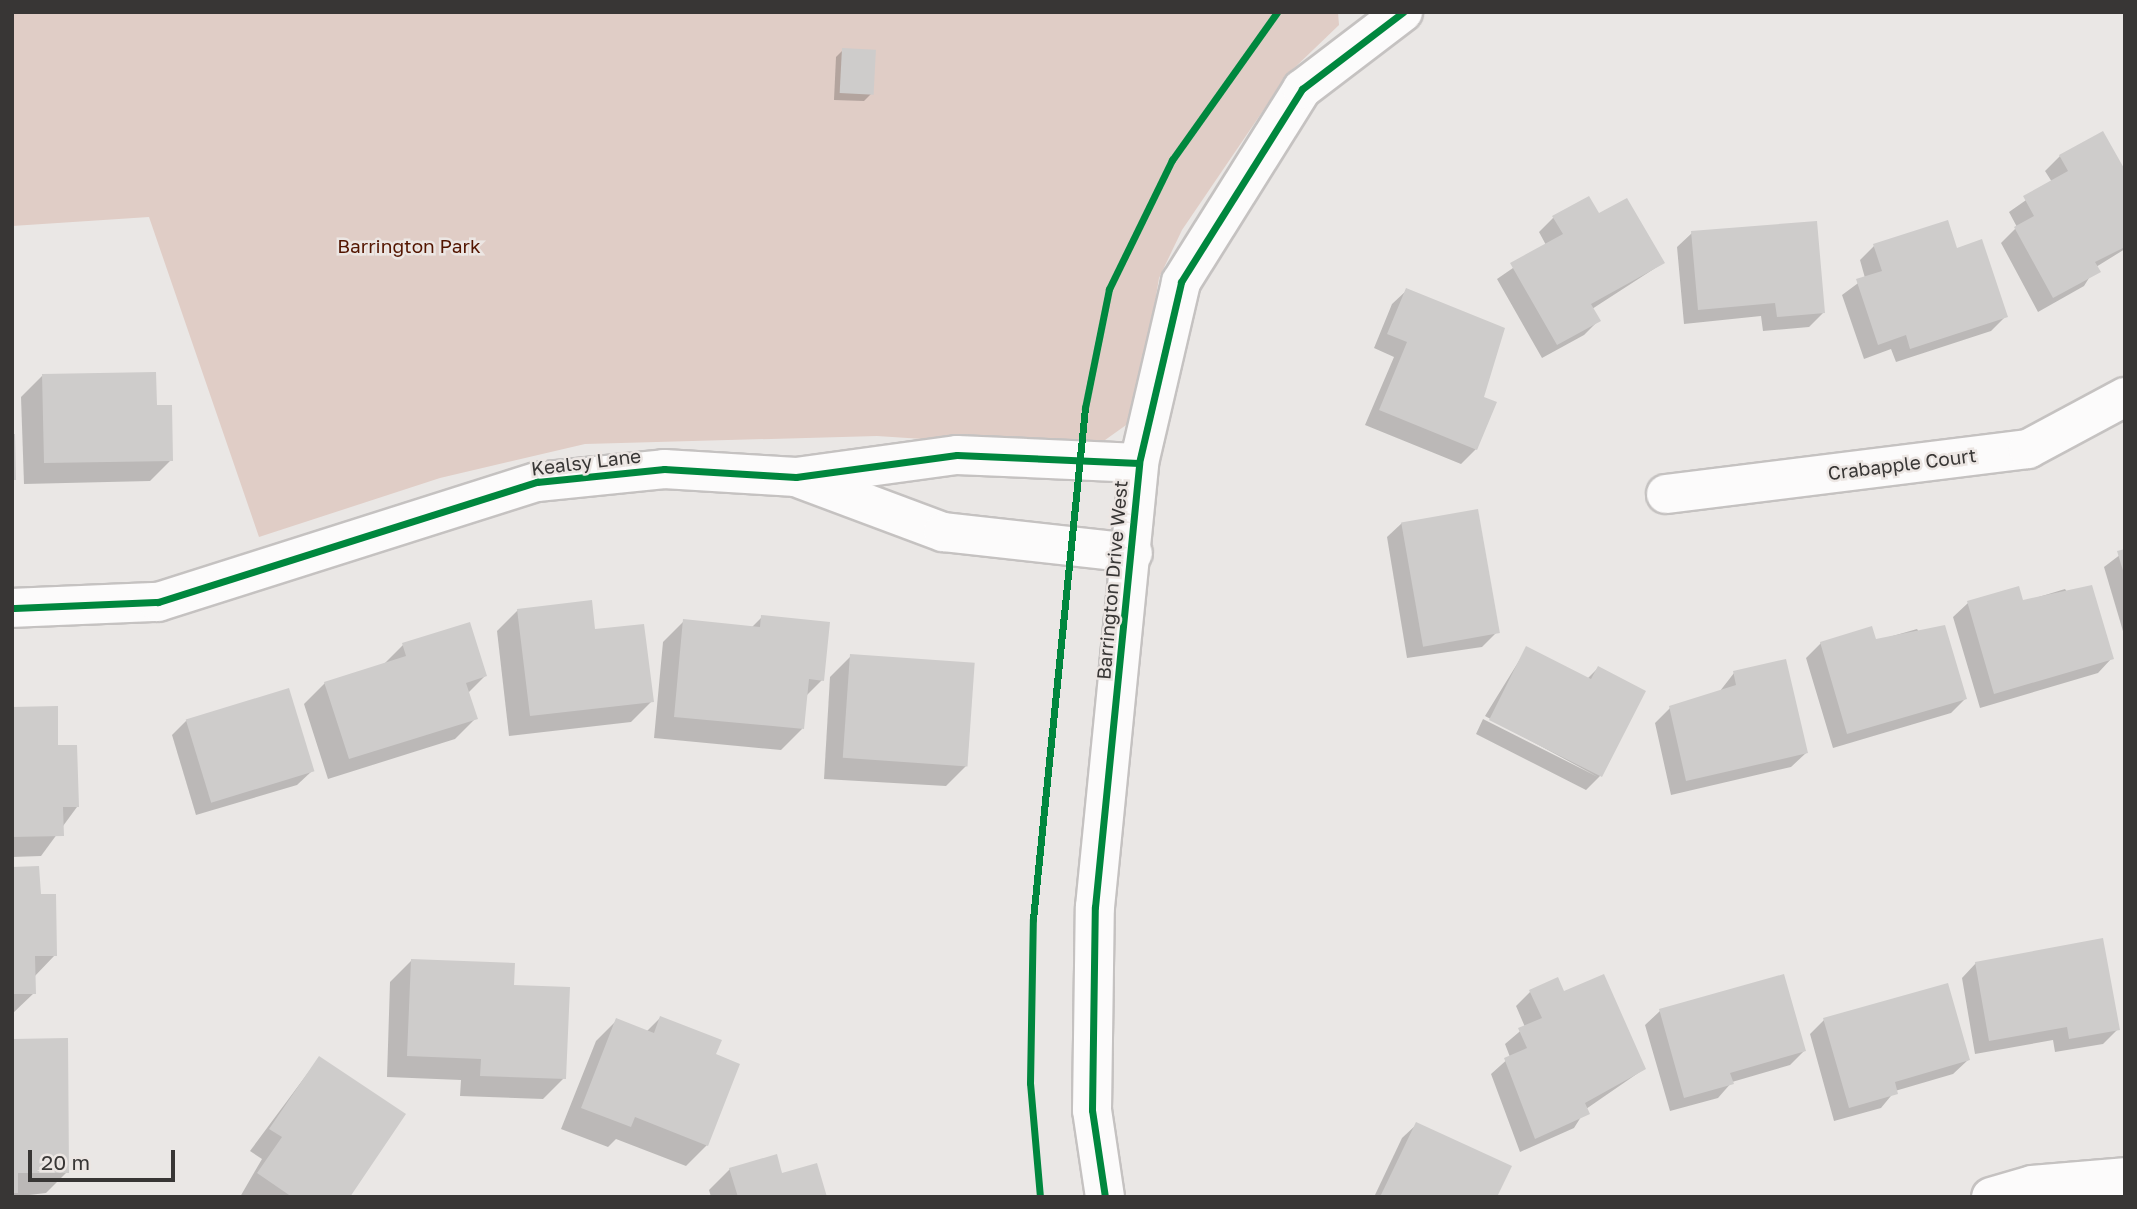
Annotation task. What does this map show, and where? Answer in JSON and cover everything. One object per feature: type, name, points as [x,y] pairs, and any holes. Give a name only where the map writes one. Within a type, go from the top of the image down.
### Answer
[{"type":"street","name":"Barrington Drive West","points":[[1105,1197],[1092,1110],[1095,907],[1133,553],[1139,463],[1181,282],[1302,89],[1387,16]]},
{"type":"street","name":"Crabapple Court","points":[[1667,494],[2028,449],[2125,397]]},
{"type":"street","name":"Kealsy Lane","points":[[12,608],[158,602],[537,482],[664,469],[796,477],[957,455],[1139,463]]},
{"type":"street","name":"Kealsy Lane","points":[[796,477],[943,532],[1133,553]]},
{"type":"street","points":[[1991,1197],[2032,1185],[2125,1177]]},
{"type":"green space","name":"Barrington Park","points":[[12,12],[1338,12],[1339,25],[1288,74],[1182,230],[1159,278],[1136,418],[1091,450],[877,436],[585,444],[440,478],[259,537],[149,217],[12,226]]},
{"type":"building","points":[[842,48],[876,50],[874,95],[840,93]]},
{"type":"building","points":[[2103,131],[2125,170],[2125,247],[2095,262],[2101,272],[2053,298],[2014,227],[2034,216],[2023,196],[2068,171],[2059,155]]},
{"type":"building","points":[[1589,196],[1599,213],[1627,198],[1665,263],[1591,304],[1601,321],[1557,345],[1510,263],[1563,234],[1552,216]]},
{"type":"building","points":[[1948,220],[1957,248],[1982,239],[2008,317],[1910,349],[1906,335],[1878,345],[1856,279],[1882,271],[1873,244]]},
{"type":"building","points":[[1817,221],[1825,313],[1777,317],[1775,303],[1698,310],[1691,231]]},
{"type":"building","points":[[1406,288],[1505,328],[1484,397],[1497,402],[1477,450],[1379,410],[1407,342],[1387,334]]},
{"type":"building","points":[[156,372],[157,405],[172,405],[173,461],[44,463],[42,374]]},
{"type":"building","points":[[12,434],[15,434],[16,480],[12,480]]},
{"type":"building","points":[[1478,509],[1500,633],[1423,647],[1401,523]]},
{"type":"building","points":[[2125,549],[2125,574],[2124,574],[2117,551]]},
{"type":"building","points":[[2092,585],[2114,659],[1994,694],[1967,601],[2019,586],[2023,600]]},
{"type":"building","points":[[592,600],[595,629],[644,624],[654,702],[530,716],[517,609]]},
{"type":"building","points":[[761,615],[830,622],[824,681],[809,679],[804,729],[674,717],[683,619],[760,627]]},
{"type":"building","points":[[470,622],[487,676],[466,683],[478,719],[349,759],[324,682],[406,656],[402,643]]},
{"type":"building","points":[[1945,625],[1967,699],[1847,734],[1820,642],[1872,626],[1876,639]]},
{"type":"building","points":[[1526,646],[1591,679],[1598,666],[1646,691],[1602,777],[1489,720]]},
{"type":"building","points":[[850,654],[975,663],[967,766],[843,758]]},
{"type":"building","points":[[1786,659],[1808,753],[1686,781],[1669,706],[1736,685],[1733,671]]},
{"type":"building","points":[[289,688],[314,771],[211,803],[186,720]]},
{"type":"building","points":[[58,706],[58,745],[77,745],[79,807],[63,807],[64,836],[12,837],[12,707]]},
{"type":"building","points":[[39,866],[41,894],[56,894],[57,956],[35,956],[36,994],[12,994],[12,867]]},
{"type":"building","points":[[2103,938],[2120,1030],[2069,1039],[2067,1027],[1989,1041],[1975,962]]},
{"type":"building","points":[[411,959],[515,963],[514,985],[570,987],[566,1079],[480,1076],[481,1059],[407,1056]]},
{"type":"building","points":[[1604,974],[1646,1069],[1585,1103],[1590,1114],[1535,1139],[1504,1058],[1527,1048],[1518,1028],[1542,1018],[1529,990],[1558,977],[1564,991]]},
{"type":"building","points":[[1784,974],[1806,1051],[1730,1073],[1734,1084],[1684,1098],[1659,1009]]},
{"type":"building","points":[[1948,983],[1970,1060],[1895,1082],[1898,1094],[1849,1108],[1823,1018]]},
{"type":"building","points":[[660,1016],[722,1040],[716,1054],[740,1064],[708,1146],[635,1117],[631,1127],[581,1108],[616,1018],[654,1033]]},
{"type":"building","points":[[68,1038],[69,1173],[18,1173],[18,1193],[12,1193],[12,1039]]},
{"type":"building","points":[[319,1056],[406,1114],[350,1197],[292,1197],[257,1173],[282,1137],[269,1129]]},
{"type":"building","points":[[1416,1122],[1512,1166],[1497,1197],[1380,1197]]},
{"type":"building","points":[[777,1154],[782,1173],[817,1163],[827,1197],[738,1197],[729,1168]]},
{"type":"cycle path","points":[[1040,1197],[1030,1083],[1033,919],[1085,408],[1109,289],[1172,160],[1277,12]]},
{"type":"cycle path","points":[[1105,1197],[1092,1110],[1095,907],[1139,463],[1181,282],[1302,89],[1403,12]]},
{"type":"cycle path","points":[[12,608],[158,602],[537,482],[664,469],[796,477],[957,455],[1139,463]]}]
